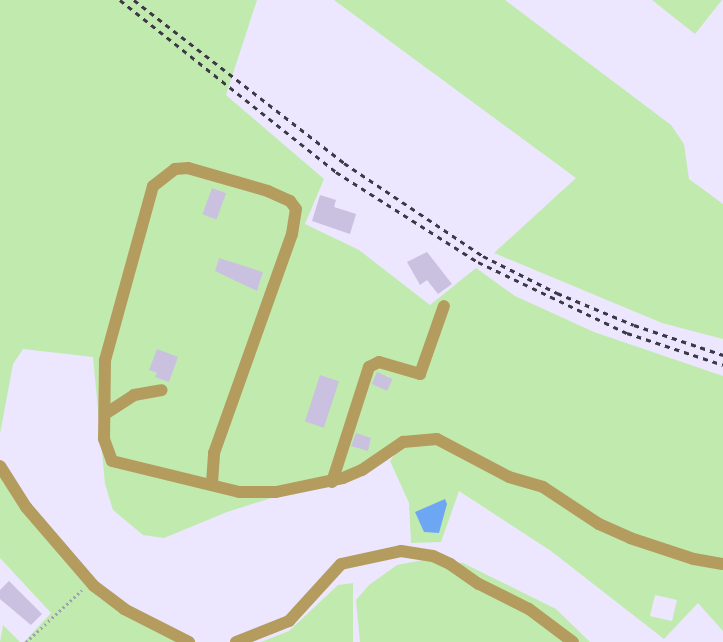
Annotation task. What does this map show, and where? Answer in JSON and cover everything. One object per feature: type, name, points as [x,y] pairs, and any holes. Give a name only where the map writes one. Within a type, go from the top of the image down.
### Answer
[{"type":"lane","points":[[212,483],[214,453],[292,234],[296,209],[290,201],[188,168],[175,169],[153,186],[105,360],[104,439],[112,461],[212,483],[240,492],[276,492],[332,482],[362,470],[404,442],[437,438],[509,477],[543,487],[599,524],[630,538],[694,559],[723,564]]},
{"type":"lane","points":[[332,482],[369,367],[379,362],[420,374],[444,306]]},
{"type":"lane","points":[[105,414],[134,395],[162,390]]},
{"type":"lane","points":[[0,466],[26,508],[94,586],[124,609],[189,642]]},
{"type":"lane","points":[[236,642],[289,621],[341,564],[401,551],[433,556],[450,564],[479,584],[529,609],[572,642]]},
{"type":"path","points":[[26,642],[81,590],[94,586]]},
{"type":"green space","points":[[0,0],[257,0],[226,95],[324,179],[305,224],[359,250],[430,305],[476,268],[515,296],[594,332],[723,376],[723,631],[698,603],[664,639],[551,551],[459,491],[441,542],[411,543],[409,503],[390,461],[398,451],[359,470],[227,512],[164,538],[143,535],[113,510],[105,484],[93,357],[23,349],[13,364],[0,434]],"holes":[[[655,595],[677,600],[672,621],[650,616]]]},
{"type":"green space","points":[[334,0],[505,0],[671,125],[684,144],[689,179],[723,204],[723,339],[662,323],[494,253],[576,178]]},
{"type":"green space","points":[[652,0],[722,0],[695,34]]},
{"type":"green space","points":[[0,466],[99,598],[180,642],[24,642],[51,613],[0,558]]},
{"type":"green space","points":[[423,560],[463,563],[556,609],[590,642],[360,642],[356,600],[369,585],[397,565]]},
{"type":"green space","points":[[353,583],[353,642],[261,642],[289,631],[338,585]]},
{"type":"green space","points":[[3,625],[20,642],[0,642]]},
{"type":"water","points":[[445,499],[447,504],[439,533],[424,532],[415,512]]},
{"type":"building","points":[[212,188],[226,193],[217,219],[202,214]]},
{"type":"building","points":[[320,195],[336,200],[334,207],[356,214],[350,234],[312,221]]},
{"type":"building","points":[[427,252],[452,284],[438,294],[427,280],[420,285],[407,262]]},
{"type":"building","points":[[219,258],[263,272],[257,291],[215,271]]},
{"type":"building","points":[[157,349],[178,357],[169,382],[155,377],[157,373],[149,370]]},
{"type":"building","points":[[377,372],[393,379],[387,391],[372,384]]},
{"type":"building","points":[[320,375],[339,381],[324,428],[305,422]]},
{"type":"building","points":[[356,433],[371,438],[368,451],[351,446]]},
{"type":"building","points":[[9,581],[42,614],[31,625],[0,599],[0,590]]},
{"type":"railway","points":[[120,0],[336,172],[478,262],[627,333],[723,365]]},
{"type":"railway","points":[[134,0],[344,163],[483,256],[557,293],[634,325],[723,355]]}]
